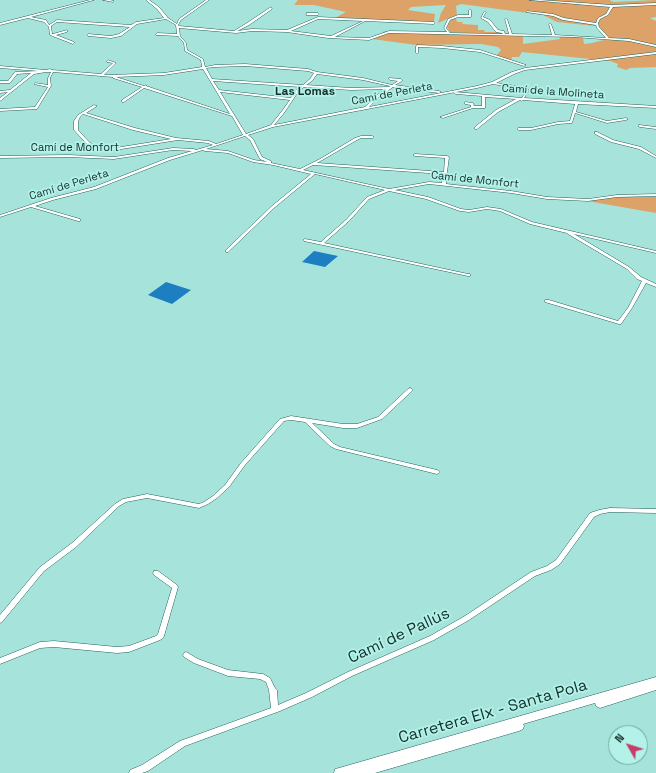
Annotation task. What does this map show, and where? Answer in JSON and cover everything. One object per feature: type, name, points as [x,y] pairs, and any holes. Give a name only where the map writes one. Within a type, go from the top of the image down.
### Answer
[{"type":"main road","name":"Carretera Elx - Santa Pola","points":[[339,773],[656,681]]},
{"type":"main road","name":"Carretera Elx - Santa Pola","points":[[358,773],[656,686]]},
{"type":"street","points":[[0,24],[93,0]]},
{"type":"street","points":[[104,0],[112,1]]},
{"type":"street","points":[[148,0],[158,8],[166,18],[177,26],[220,31],[287,31],[330,38],[369,39],[388,32],[574,36],[629,40],[656,46]]},
{"type":"street","points":[[208,0],[180,20],[177,26],[178,35],[185,43],[186,50],[202,60],[204,68],[231,115],[245,135],[251,138],[262,158],[273,164]]},
{"type":"street","points":[[530,0],[611,6],[656,4]]},
{"type":"street","points":[[597,24],[599,19],[607,14],[611,6],[610,1]]},
{"type":"street","points":[[232,32],[248,24],[271,8]]},
{"type":"street","points":[[449,33],[445,28],[449,20],[458,16],[470,16],[470,10]]},
{"type":"street","points":[[485,12],[482,17],[489,21],[497,31],[503,32],[505,35]]},
{"type":"street","points":[[527,12],[553,14],[563,19],[597,24]]},
{"type":"street","points":[[307,14],[365,21],[434,23]]},
{"type":"street","points":[[287,31],[318,15]]},
{"type":"street","points":[[27,17],[45,21],[53,35],[73,43]]},
{"type":"street","points":[[88,35],[111,37],[120,36],[136,23],[166,18]]},
{"type":"street","points":[[506,19],[511,35]]},
{"type":"street","points":[[49,26],[57,21],[132,26]]},
{"type":"street","points":[[330,38],[365,21]]},
{"type":"street","points":[[550,24],[554,36]]},
{"type":"street","points":[[597,24],[609,39]]},
{"type":"street","points":[[220,31],[227,28]]},
{"type":"street","points":[[53,35],[66,31]]},
{"type":"street","points":[[157,34],[178,35]]},
{"type":"street","points":[[417,53],[417,46],[442,46],[480,51],[525,65]]},
{"type":"street","name":"Camí de Perleta","points":[[0,216],[89,190],[169,159],[272,126],[490,83],[525,69],[656,53]]},
{"type":"street","points":[[102,75],[115,63],[108,61]]},
{"type":"street","points":[[110,76],[164,74],[220,66],[240,65],[302,70],[363,79],[392,87],[444,93]]},
{"type":"street","points":[[0,67],[110,76],[145,86],[231,115]]},
{"type":"street","points":[[0,82],[9,82],[16,73],[50,70]]},
{"type":"street","points":[[0,110],[36,108],[50,86],[49,78],[52,72],[50,70]]},
{"type":"street","points":[[0,100],[36,72]]},
{"type":"street","points":[[272,126],[297,91],[311,80],[316,73]]},
{"type":"street","points":[[366,108],[378,96],[401,80],[390,79]]},
{"type":"street","points":[[211,80],[351,89],[392,87]]},
{"type":"street","points":[[490,83],[515,87]]},
{"type":"street","points":[[35,84],[50,86]]},
{"type":"street","points":[[123,101],[145,86]]},
{"type":"street","points":[[476,128],[497,111],[521,100],[528,90]]},
{"type":"street","points":[[0,92],[10,91]]},
{"type":"street","points":[[218,91],[291,99]]},
{"type":"street","name":"Camí de la Molineta","points":[[449,92],[521,100],[656,107]]},
{"type":"street","points":[[442,117],[473,107],[484,107],[483,96]]},
{"type":"street","points":[[466,103],[472,104],[473,107]]},
{"type":"street","points":[[519,129],[571,122],[577,103]]},
{"type":"street","points":[[95,106],[79,116],[76,121],[76,130],[88,143],[94,147],[115,149],[178,139]]},
{"type":"street","points":[[574,112],[607,122],[626,119]]},
{"type":"street","points":[[83,113],[134,129],[178,139],[209,142],[216,145]]},
{"type":"street","points":[[640,126],[656,128]]},
{"type":"street","points":[[596,133],[612,141],[640,148],[656,157]]},
{"type":"street","points":[[300,170],[314,164],[359,137],[372,137]]},
{"type":"street","name":"Camí de Monfort","points":[[0,157],[61,156],[114,158],[173,149],[199,150],[228,152],[253,161],[273,164],[389,190],[429,183],[547,198],[588,200],[627,195],[656,195]]},
{"type":"street","points":[[415,155],[447,157],[444,184]]},
{"type":"street","points":[[314,164],[446,173]]},
{"type":"street","points":[[227,250],[273,207],[313,174]]},
{"type":"street","points":[[322,244],[348,220],[368,198],[389,190],[427,198],[460,210],[469,211],[487,208],[501,210],[531,223],[656,252]]},
{"type":"street","points":[[31,206],[80,220]]},
{"type":"street","points":[[565,231],[616,260],[644,282],[656,286]]},
{"type":"street","points":[[305,240],[468,275]]},
{"type":"street","points":[[547,301],[619,323],[630,308],[644,282]]},
{"type":"street","points":[[0,620],[42,569],[78,542],[117,505],[125,500],[148,496],[199,506],[215,497],[227,486],[250,455],[282,420],[291,418],[343,426],[357,426],[369,423],[387,413],[410,390]]},
{"type":"street","points":[[305,421],[317,430],[332,445],[338,448],[437,472]]},
{"type":"street","name":"Camí de Pallús","points":[[133,773],[145,768],[183,743],[310,695],[350,674],[432,638],[467,618],[533,574],[549,568],[558,562],[592,515],[610,510],[656,511]]},
{"type":"street","points":[[0,662],[40,645],[54,644],[117,650],[129,649],[158,638],[161,636],[175,587],[156,573]]},
{"type":"street","points":[[186,655],[196,661],[228,673],[261,676],[268,680],[273,690],[275,709]]},
{"type":"shaded area","points":[[298,0],[611,0],[610,1],[614,2],[656,0],[656,17],[650,18],[656,21],[656,67],[630,68],[626,70],[617,67],[618,64],[610,61],[522,52],[519,57],[512,57],[511,61],[496,56],[501,50],[498,47],[481,44],[416,45],[372,39],[379,37],[384,31],[444,31],[447,33],[467,33],[450,32],[447,27],[452,19],[456,18],[457,22],[463,22],[462,24],[478,25],[478,30],[484,30],[485,32],[503,32],[505,36],[523,35],[523,44],[560,39],[559,36],[583,38],[584,44],[608,39],[598,27],[597,23],[595,26],[557,22],[543,15],[461,4],[456,6],[457,15],[438,23],[441,13],[446,5],[411,7],[408,10],[435,14],[434,22],[333,19],[346,12],[314,5],[294,5]]},
{"type":"shaded area","points":[[617,197],[656,197],[656,213],[587,201]]},
{"type":"water","points":[[314,251],[338,256],[325,267],[302,262]]},
{"type":"water","points":[[166,282],[191,290],[172,304],[148,295]]},
{"type":"district","name":"Las Lomas","points":[[305,92]]}]
